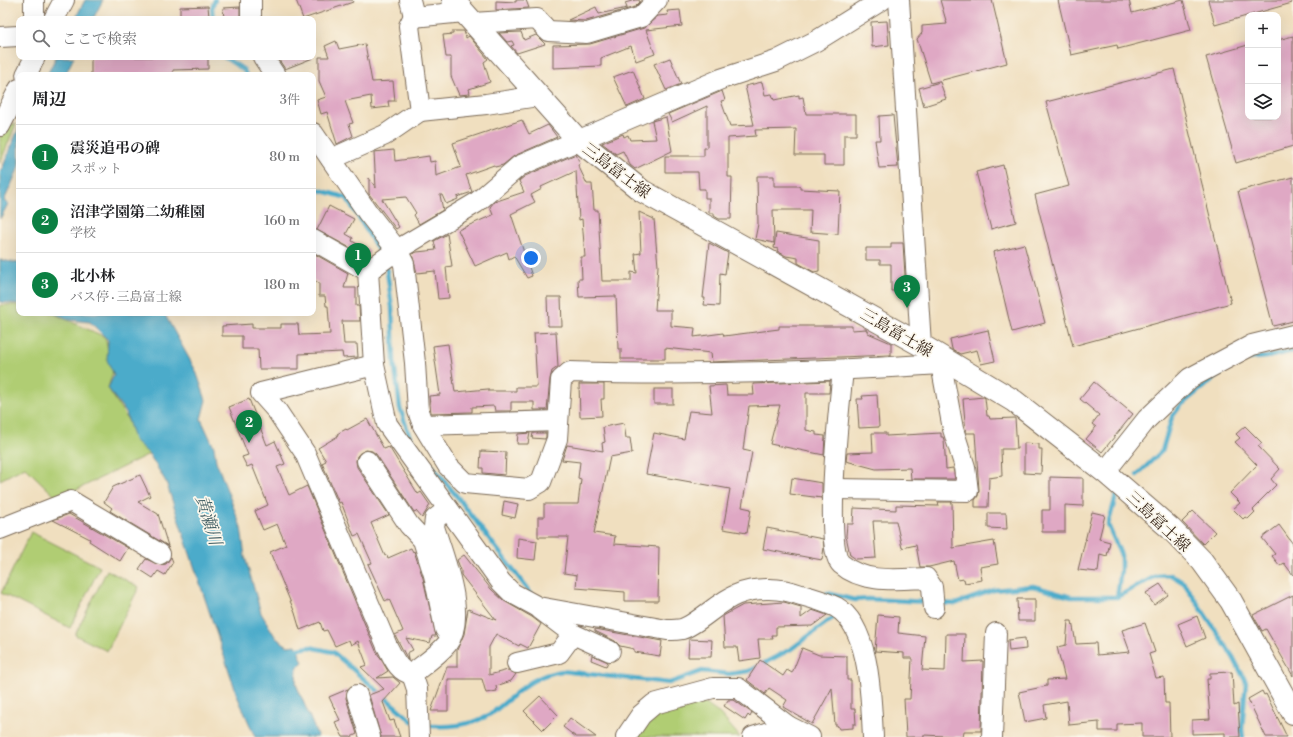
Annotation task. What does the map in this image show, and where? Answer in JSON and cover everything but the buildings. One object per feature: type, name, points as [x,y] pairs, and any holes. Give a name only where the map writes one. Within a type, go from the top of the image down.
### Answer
[{"type":"main road","name":"三島富士線","points":[[463,12],[578,140],[642,191],[921,345],[943,362],[1014,401],[1105,472],[1171,529],[1202,561],[1231,601],[1293,713]]},
{"type":"street","points":[[34,0],[34,16]]},
{"type":"street","points":[[56,16],[64,0]]},
{"type":"street","points":[[251,0],[251,16]]},
{"type":"street","points":[[420,111],[409,26],[412,9],[537,19],[548,31],[588,33],[641,17],[658,0]]},
{"type":"street","points":[[368,271],[397,250],[476,203],[519,166],[721,79],[776,62],[816,41],[882,0]]},
{"type":"street","points":[[899,0],[921,345]]},
{"type":"street","points":[[0,37],[16,36]]},
{"type":"street","points":[[28,72],[34,60]]},
{"type":"street","points":[[265,60],[273,72]]},
{"type":"street","points":[[6,118],[16,96]]},
{"type":"street","points":[[331,159],[385,135],[420,111],[486,104],[538,96]]},
{"type":"street","points":[[316,137],[364,208],[397,250],[404,264],[415,363],[418,411],[423,425],[448,466],[464,483],[529,489],[541,482],[557,439],[561,380],[570,372],[640,374],[843,370],[943,362],[953,429],[965,467],[968,491],[834,489]]},
{"type":"street","points":[[316,242],[368,271]]},
{"type":"street","points":[[368,271],[374,365],[386,424],[501,582],[512,593],[538,608],[573,634],[610,651]]},
{"type":"street","points":[[1105,472],[1147,419],[1190,378],[1252,345],[1293,335]]},
{"type":"street","points":[[374,365],[261,393],[277,411],[305,453],[387,646],[400,668],[406,674],[412,674],[448,643],[451,632],[456,607],[450,579],[434,527],[435,519],[448,509]]},
{"type":"street","points":[[843,370],[836,433],[834,489],[834,546],[839,563],[854,573],[875,579],[926,578],[932,587],[934,608]]},
{"type":"street","points":[[423,425],[558,421]]},
{"type":"street","points":[[367,460],[409,525],[424,540],[434,574],[445,629],[451,632]]},
{"type":"street","points":[[0,529],[72,501],[160,554]]},
{"type":"street","points":[[538,608],[667,630],[682,629],[719,603],[736,594],[753,590],[789,590],[816,600],[836,608],[848,618],[858,634],[867,666],[873,737]]},
{"type":"street","points":[[992,737],[996,633]]},
{"type":"street","points":[[517,663],[559,653],[573,634]]},
{"type":"street","points":[[412,674],[417,689],[419,737]]},
{"type":"street","points":[[626,737],[641,715],[654,704],[713,688],[738,688],[788,726],[810,737]]},
{"type":"street","points":[[357,695],[370,737]]},
{"type":"street","points":[[753,737],[788,726]]},
{"type":"green space","points":[[16,124],[0,163],[0,125]]},
{"type":"green space","points":[[0,305],[16,305],[16,316],[59,316],[105,337],[113,371],[108,388],[149,454],[58,499],[25,467],[0,480]]},
{"type":"green space","points":[[31,532],[100,567],[70,628],[1,593]]},
{"type":"green space","points":[[107,570],[139,587],[107,651],[75,635]]},
{"type":"green space","points":[[695,697],[720,714],[740,737],[634,737],[647,718]]},
{"type":"water","points":[[85,0],[103,0],[95,16],[77,16]]},
{"type":"water","points":[[54,60],[72,60],[66,72],[48,72]]},
{"type":"water","points":[[16,134],[16,174],[4,201],[8,204],[0,219],[0,174]]},
{"type":"water","points":[[0,260],[16,263],[16,304],[0,302]]},
{"type":"water","name":"黄瀬川","points":[[61,316],[166,316],[196,371],[206,400],[201,419],[214,447],[216,461],[241,527],[245,557],[261,613],[276,638],[288,646],[296,645],[303,662],[297,668],[296,684],[318,737],[255,737],[238,698],[166,482],[149,454],[134,440],[126,413],[108,388],[114,375],[107,360],[108,340],[90,322],[70,320]]},
{"type":"waterway","points":[[213,16],[212,8],[215,0]]},
{"type":"waterway","points":[[229,60],[245,72]]},
{"type":"waterway","points":[[316,189],[347,198],[382,256]]},
{"type":"waterway","points":[[386,264],[392,307],[394,361],[400,408],[411,440],[459,499],[532,595]]},
{"type":"waterway","points":[[1242,359],[1267,357],[1293,351]]},
{"type":"waterway","points":[[1137,475],[1162,451],[1172,417],[1181,405],[1224,370]]},
{"type":"waterway","points":[[1116,496],[1108,525],[1121,555],[1121,570],[1117,597]]},
{"type":"waterway","points":[[938,603],[955,604],[994,590],[1033,586],[1071,597],[1117,597],[1156,576],[1171,575],[1184,583],[1233,657],[1246,682],[1242,729],[1243,737]]},
{"type":"waterway","points":[[827,593],[855,600],[868,599],[928,602]]},
{"type":"waterway","points":[[423,725],[449,726],[476,721],[492,713],[532,681],[551,673],[562,671],[669,683],[702,671],[729,674],[749,671],[791,649],[838,614]]},
{"type":"waterway","points":[[293,650],[310,647],[333,652],[412,721]]},
{"type":"place","name":"震災追弔の碑","points":[[358,276]]},
{"type":"place","name":"北小林","points":[[907,308]]},
{"type":"place","name":"沼津学園第二幼稚園","points":[[249,443]]}]
